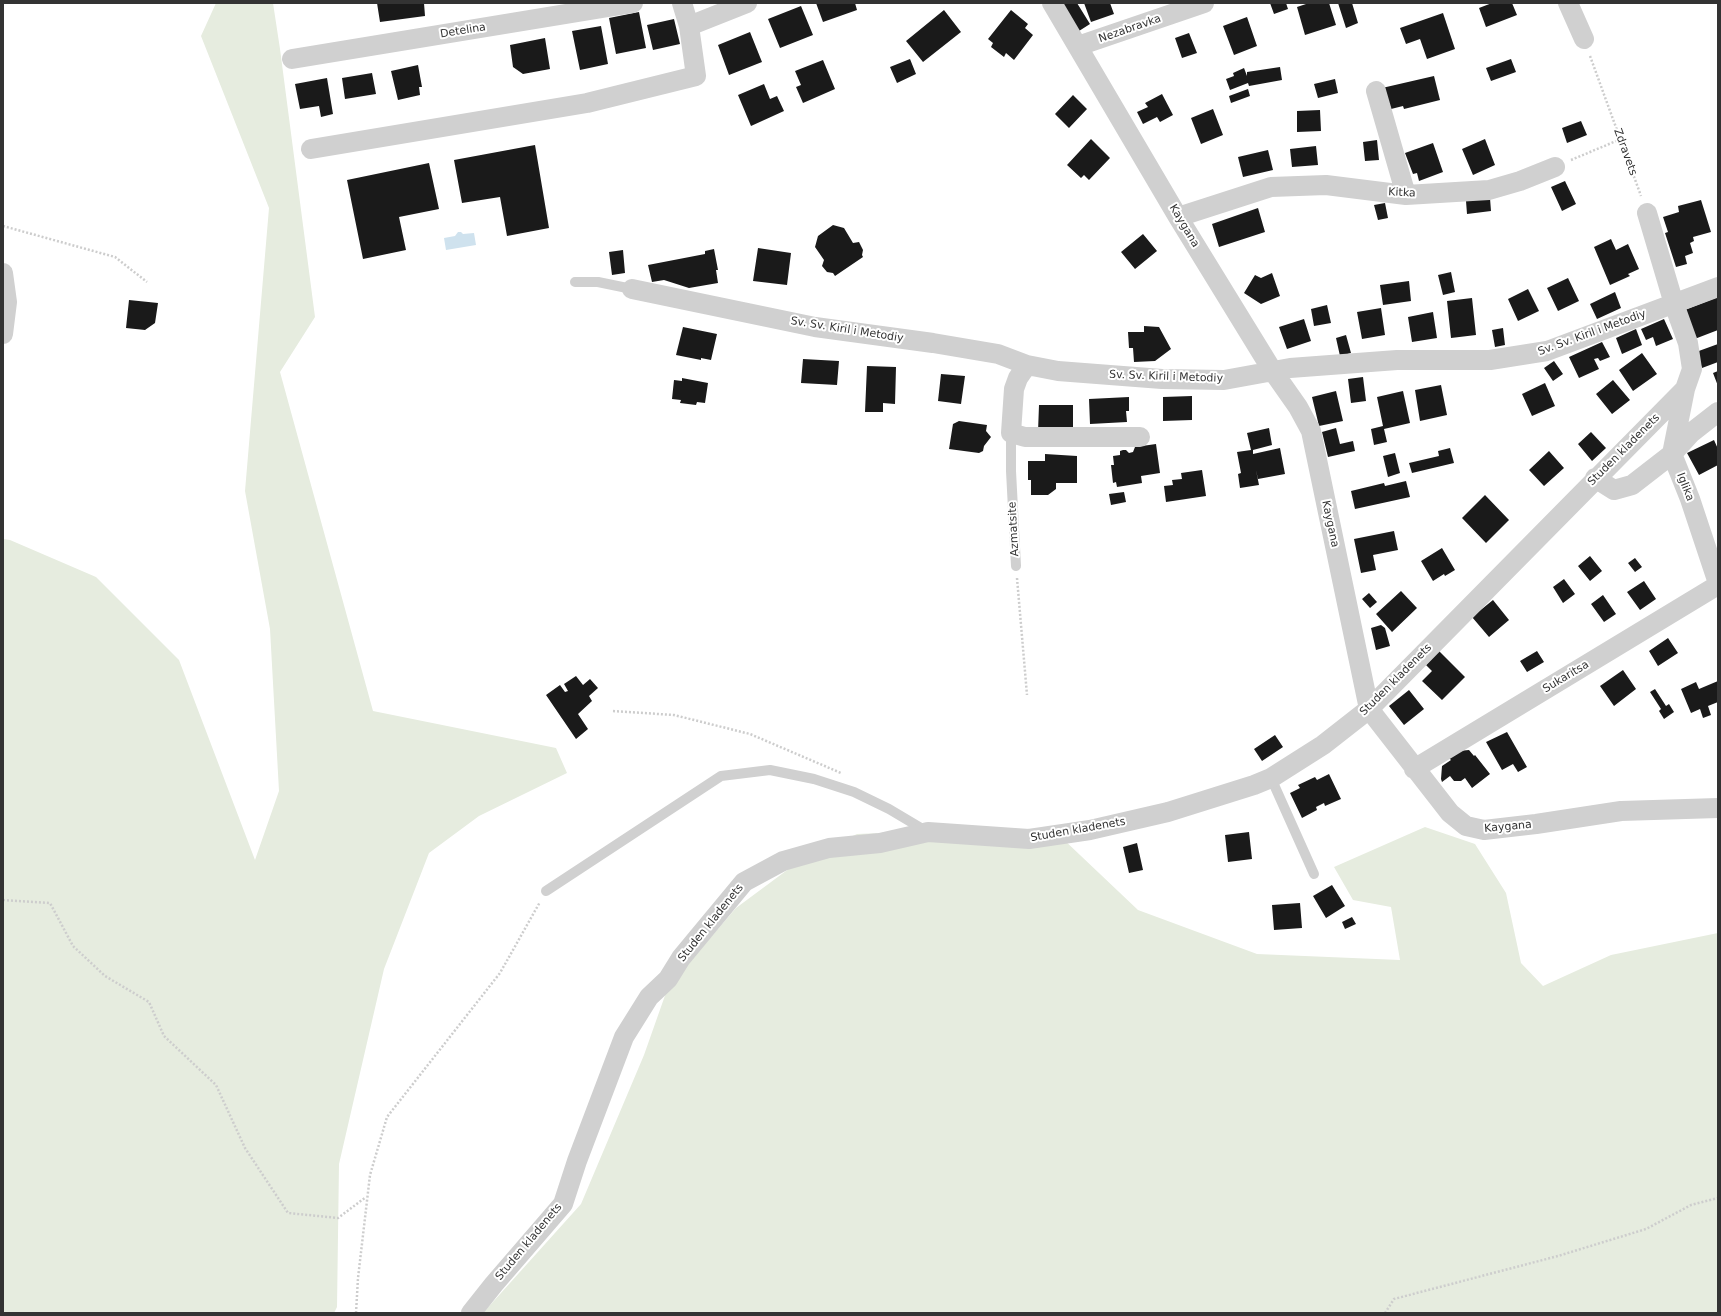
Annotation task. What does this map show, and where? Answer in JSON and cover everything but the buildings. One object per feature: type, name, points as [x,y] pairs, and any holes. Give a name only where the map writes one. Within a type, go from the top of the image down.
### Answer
[{"type":"street","name":"Detelina","points":[[292,59],[633,3]]},
{"type":"street","points":[[311,149],[587,103],[696,76],[689,26],[682,3]]},
{"type":"street","points":[[689,26],[747,3]]},
{"type":"street","name":"Kaygana","points":[[1052,3],[1178,217],[1272,370],[1298,407],[1310,431],[1369,709],[1414,769],[1450,813],[1466,826],[1484,830],[1536,824],[1621,810],[1718,808]]},
{"type":"street","name":"Nezabravka","points":[[1078,46],[1204,3]]},
{"type":"street","points":[[1568,3],[1584,39]]},
{"type":"street","points":[[1376,91],[1406,195]]},
{"type":"street","name":"Kitka","points":[[1178,217],[1271,187],[1326,185],[1406,195],[1488,190],[1520,181],[1555,167]]},
{"type":"street","points":[[1647,213],[1674,304]]},
{"type":"street","points":[[3,273],[7,302],[3,334]]},
{"type":"street","name":"Sv. Sv. Kiril i Metodiy","points":[[632,288],[815,327],[933,343],[998,354],[1027,365],[1058,371],[1169,379],[1224,380],[1272,370],[1290,368],[1397,360],[1490,360],[1547,352],[1718,287]]},
{"type":"street","name":"Studen kladenets","points":[[471,1313],[562,1204],[624,1037],[649,997],[668,978],[681,958],[744,882],[783,861],[829,848],[880,843],[928,832],[1029,839],[1082,831],[1168,812],[1254,785],[1271,778],[1323,745],[1369,709],[1595,478],[1685,389],[1692,369],[1688,343],[1674,304]]},
{"type":"street","name":"Azmatsite","points":[[1011,433],[1014,389],[1018,378],[1027,365]]},
{"type":"street","points":[[1672,454],[1685,389]]},
{"type":"street","points":[[1595,478],[1614,490],[1632,485],[1672,454],[1691,433],[1718,412]]},
{"type":"street","points":[[1011,433],[1025,437],[1140,436]]},
{"type":"street","name":"Iglika","points":[[1672,454],[1690,499],[1718,584]]},
{"type":"street","name":"Sukaritsa","points":[[1414,769],[1718,584]]},
{"type":"lane","points":[[575,282],[598,282],[632,288]]},
{"type":"lane","name":"Azmatsite","points":[[1011,433],[1010,471],[1016,566]]},
{"type":"lane","points":[[546,891],[721,776],[770,770],[814,779],[854,792],[889,809],[928,832]]},
{"type":"lane","points":[[1271,778],[1314,874]]},
{"type":"path","name":"Zdravets","points":[[1584,39],[1647,213]]},
{"type":"path","points":[[1555,167],[1620,139]]},
{"type":"path","points":[[3,226],[115,257],[147,282]]},
{"type":"path","name":"Azmatsite","points":[[1016,566],[1027,695]]},
{"type":"path","points":[[613,711],[674,715],[750,734],[837,770],[843,774]]},
{"type":"path","points":[[356,1313],[366,1197],[370,1175],[387,1117],[500,973],[546,891]]},
{"type":"path","points":[[3,900],[50,903],[73,946],[105,976],[149,1002],[164,1036],[216,1085],[245,1148],[288,1214],[338,1218],[366,1197]]},
{"type":"path","points":[[1385,1313],[1394,1300],[1558,1256],[1646,1229],[1691,1205],[1718,1198]]},
{"type":"shaded area","points":[[216,3],[273,3],[315,317],[280,372],[373,711],[556,748],[567,773],[479,816],[429,853],[384,969],[339,1164],[337,1307],[334,1313],[3,1313],[3,539],[10,540],[96,577],[179,660],[255,860],[279,791],[270,629],[245,491],[269,208],[201,36]]},
{"type":"shaded area","points":[[1425,827],[1475,844],[1506,893],[1521,963],[1543,986],[1611,955],[1718,933],[1718,1313],[483,1313],[581,1204],[644,1055],[668,987],[736,908],[798,862],[857,834],[952,830],[1061,837],[1138,910],[1257,954],[1400,960],[1391,907],[1353,900],[1334,867]]},
{"type":"water","points":[[458,232],[463,234],[474,233],[476,245],[446,250],[444,238],[455,236]]}]
